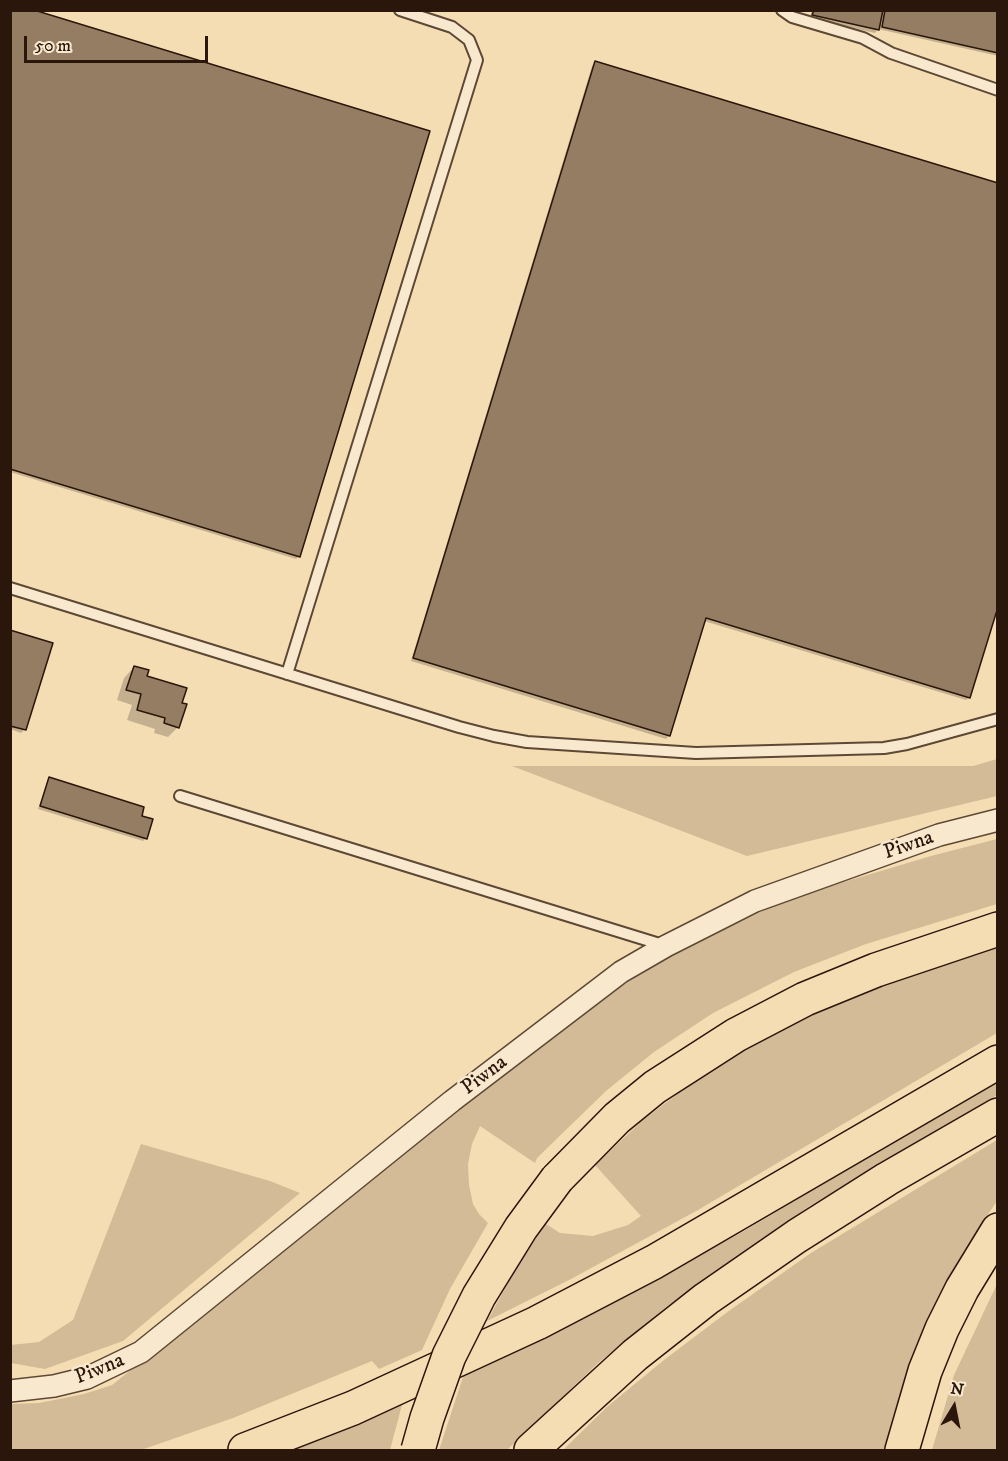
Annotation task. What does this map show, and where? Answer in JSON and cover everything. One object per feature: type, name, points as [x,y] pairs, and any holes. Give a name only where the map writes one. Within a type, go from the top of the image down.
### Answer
[{"type":"highway","points":[[418,1450],[426,1418],[449,1356],[479,1296],[521,1228],[557,1179],[617,1118],[656,1087],[736,1035],[805,999],[876,970],[998,929]]},
{"type":"highway","points":[[245,1450],[354,1408],[586,1298],[763,1200],[998,1062]]},
{"type":"highway","points":[[531,1450],[635,1355],[706,1299],[797,1236],[887,1179],[998,1114]]},
{"type":"highway","points":[[902,1450],[925,1371],[942,1329],[962,1288],[998,1230]]},
{"type":"street","name":"Piwna","points":[[10,1391],[54,1386],[87,1378],[141,1352],[452,1101],[621,972],[666,946],[755,901],[939,836],[998,820]]},
{"type":"lane","points":[[287,674],[477,60],[469,40],[452,27],[400,10]]},
{"type":"lane","points":[[782,10],[792,17],[863,38],[891,53],[998,90]]},
{"type":"lane","points":[[10,588],[494,736],[527,742],[685,752],[884,748],[907,744],[998,718]]},
{"type":"lane","points":[[180,796],[666,946]]},
{"type":"shaded area","points":[[997,759],[997,796],[747,856],[512,766],[973,766]]},
{"type":"shaded area","points":[[997,839],[997,904],[866,944],[794,972],[713,1013],[654,1052],[606,1091],[537,1158],[535,1163],[480,1126],[472,1144],[468,1164],[469,1185],[473,1204],[488,1223],[450,1289],[422,1350],[379,1369],[372,1361],[233,1418],[141,1450],[11,1450],[11,1404],[39,1403],[84,1394],[112,1385],[454,1112],[606,996],[665,959],[787,899]]},
{"type":"shaded area","points":[[997,946],[997,1033],[698,1210],[571,1279],[487,1321],[522,1258],[546,1224],[560,1233],[593,1236],[628,1225],[641,1216],[595,1165],[643,1120],[688,1086],[720,1063],[788,1026],[845,1000]]},
{"type":"shaded area","points":[[997,1080],[997,1095],[808,1207],[666,1307],[597,1364],[507,1450],[439,1450],[464,1374],[591,1314],[746,1230]]},
{"type":"shaded area","points":[[997,1140],[997,1201],[949,1276],[928,1322],[907,1375],[887,1450],[563,1450],[608,1406],[726,1313],[811,1253]]},
{"type":"shaded area","points":[[141,1144],[270,1181],[300,1193],[123,1341],[45,1369],[11,1363],[11,1345],[39,1342],[73,1320]]},
{"type":"shaded area","points":[[997,1284],[997,1450],[932,1450],[954,1375]]},
{"type":"shaded area","points":[[403,1401],[390,1450],[286,1450]]},
{"type":"building","points":[[10,10],[34,10],[430,131],[300,557],[10,469]]},
{"type":"building","points":[[814,10],[883,10],[879,30],[812,15]]},
{"type":"building","points":[[885,10],[998,10],[998,53],[882,27]]},
{"type":"building","points":[[595,61],[998,183],[998,607],[970,698],[706,618],[670,736],[413,658]]},
{"type":"building","points":[[10,630],[53,643],[26,730],[10,726]]},
{"type":"building","points":[[134,666],[149,670],[147,676],[187,688],[182,703],[187,704],[179,728],[164,723],[165,718],[137,710],[141,694],[126,690]]},
{"type":"building","points":[[49,777],[144,807],[142,816],[153,819],[147,839],[40,806]]}]
